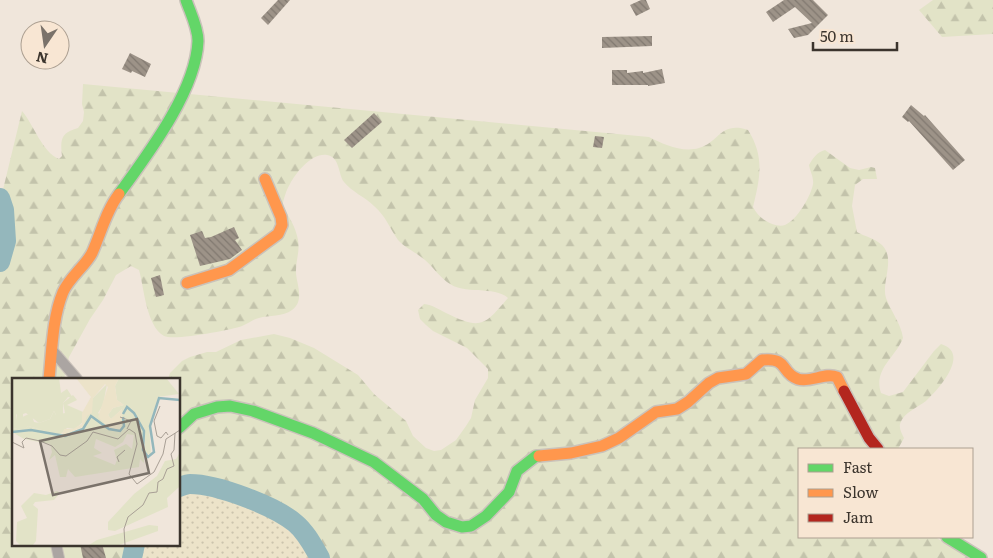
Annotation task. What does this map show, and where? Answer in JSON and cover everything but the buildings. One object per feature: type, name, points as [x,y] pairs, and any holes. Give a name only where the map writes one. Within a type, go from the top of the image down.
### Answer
[{"type":"street","points":[[49,378],[56,314],[63,291],[91,255],[112,203],[155,144],[180,99],[194,67],[198,40],[196,28],[186,0]]},
{"type":"street","points":[[187,283],[229,270],[278,234],[282,225],[281,217],[265,179]]},
{"type":"street","points":[[52,350],[76,378]]},
{"type":"street","points":[[180,427],[194,414],[217,407],[230,406],[261,414],[313,433],[374,462],[423,500],[436,515],[446,522],[462,527],[471,526],[486,516],[509,492],[518,471],[536,456],[571,453],[602,446],[619,438],[656,412],[677,409],[688,402],[708,383],[718,378],[746,374],[762,360],[777,360],[784,365],[790,375],[807,381],[832,375],[837,377],[848,402],[869,438],[877,448]]},
{"type":"street","points":[[949,538],[981,558]]},
{"type":"green space","points":[[933,0],[993,0],[993,34],[942,37],[919,10]]},
{"type":"green space","points":[[83,84],[649,137],[679,149],[699,148],[711,142],[725,130],[739,128],[748,130],[757,149],[759,159],[758,187],[753,207],[764,220],[783,226],[799,213],[812,189],[813,184],[809,165],[820,152],[825,150],[850,168],[859,170],[875,168],[877,179],[863,179],[855,185],[852,206],[857,232],[873,239],[882,245],[886,251],[888,264],[885,285],[886,298],[900,327],[903,338],[880,377],[881,393],[889,396],[903,392],[941,344],[950,349],[953,355],[953,363],[950,371],[938,388],[926,401],[908,413],[902,420],[900,428],[904,438],[899,448],[798,448],[798,538],[937,538],[970,558],[314,558],[293,534],[272,517],[261,511],[234,501],[203,493],[193,491],[180,493],[180,378],[168,378],[170,373],[182,361],[190,357],[207,352],[216,352],[241,340],[274,334],[290,338],[314,348],[358,375],[374,394],[406,421],[413,436],[426,448],[434,451],[441,450],[456,440],[471,418],[475,400],[488,378],[488,369],[467,348],[433,331],[420,319],[418,310],[424,304],[433,306],[467,322],[475,323],[487,320],[508,298],[495,292],[462,289],[447,282],[425,260],[404,246],[378,210],[344,182],[337,162],[331,156],[321,155],[310,160],[300,169],[289,186],[282,206],[294,227],[298,244],[296,274],[299,296],[296,306],[292,310],[280,315],[263,317],[227,330],[190,336],[164,336],[153,324],[149,315],[139,270],[131,266],[116,275],[69,357],[64,378],[12,378],[12,546],[145,546],[142,558],[0,558],[0,202],[22,111],[48,151],[59,159],[62,156],[61,145],[63,138],[68,132],[78,128],[83,121],[84,112],[82,104]]},
{"type":"sand","points":[[185,491],[225,498],[258,510],[273,518],[287,529],[314,558],[142,558],[145,546],[180,546],[180,493]]},
{"type":"waterway","points":[[0,198],[4,210],[6,241],[0,262]]},
{"type":"waterway","points":[[180,487],[190,484],[201,485],[230,492],[260,503],[286,516],[303,531],[320,558]]},
{"type":"waterway","points":[[132,558],[135,546]]},
{"type":"traffic: fast","points":[[119,194],[169,121],[189,80],[195,60],[198,36],[186,0]]},
{"type":"traffic: fast","points":[[180,427],[194,414],[217,407],[230,406],[253,411],[313,433],[374,462],[423,499],[436,515],[446,522],[462,527],[471,526],[486,516],[509,492],[517,471],[536,456],[539,456]]},
{"type":"traffic: fast","points":[[949,538],[981,558]]},
{"type":"traffic: slow","points":[[187,283],[229,270],[278,234],[282,225],[281,217],[265,179]]},
{"type":"traffic: slow","points":[[49,378],[59,302],[69,282],[92,253],[107,215],[119,194]]},
{"type":"traffic: slow","points":[[539,456],[571,453],[602,446],[619,438],[656,412],[677,409],[718,378],[746,374],[762,360],[781,363],[792,376],[798,379],[808,380],[828,376],[837,377],[844,391]]},
{"type":"traffic: jam","points":[[844,391],[869,438],[877,448]]}]
